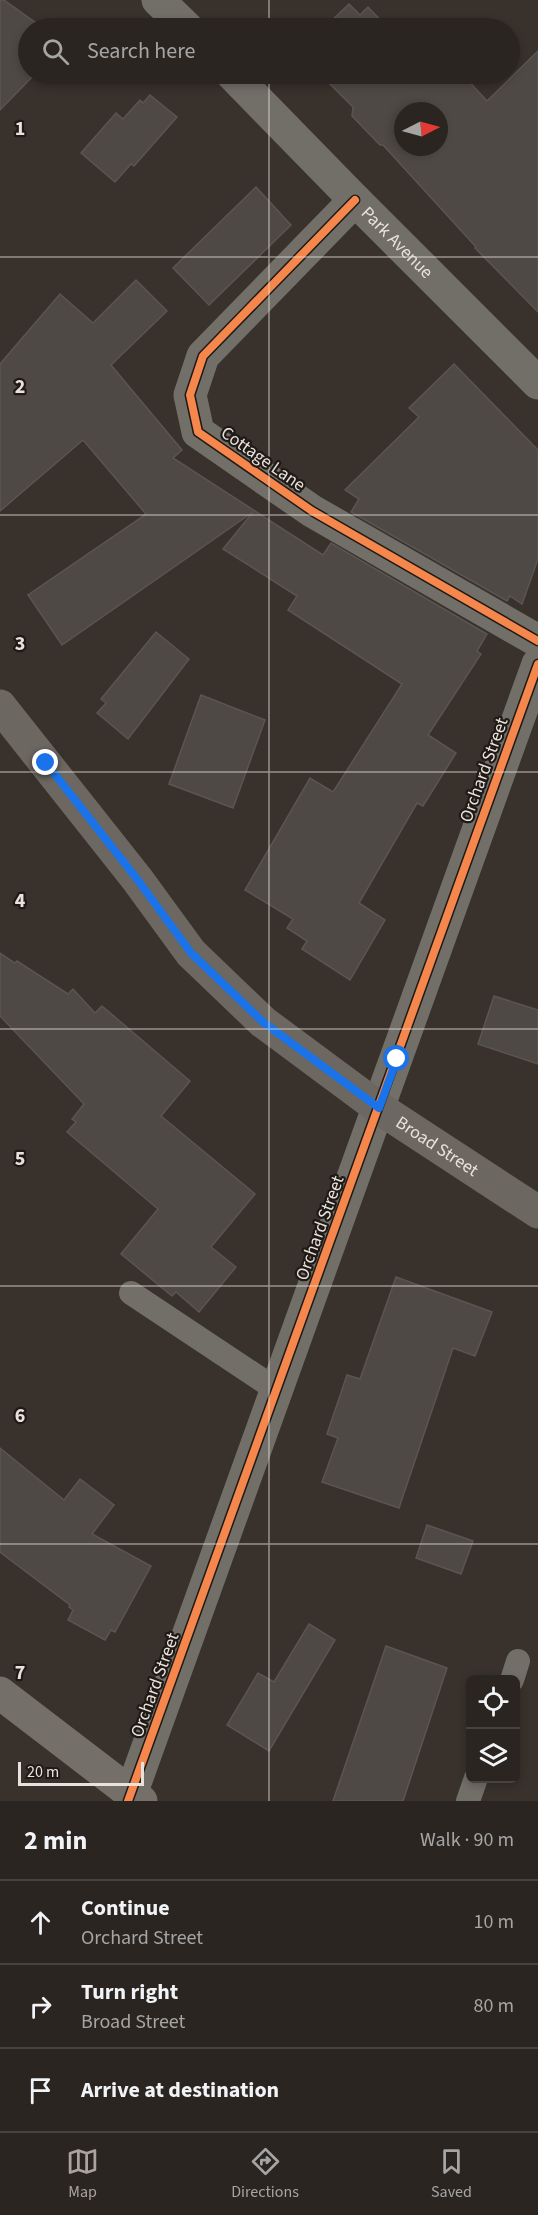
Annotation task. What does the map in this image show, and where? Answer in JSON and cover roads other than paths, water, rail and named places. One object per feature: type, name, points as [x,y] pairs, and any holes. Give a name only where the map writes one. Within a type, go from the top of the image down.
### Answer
[{"type":"main road","name":"Broad Street","points":[[0,706],[137,879],[191,953],[263,1022],[379,1108],[538,1212]]},
{"type":"main road","points":[[0,1693],[133,1799]]},
{"type":"street","points":[[158,0],[177,18]]},
{"type":"street","name":"Park Avenue","points":[[242,84],[538,384]]},
{"type":"street","name":"Cottage Lane","points":[[355,200],[203,357],[190,395],[198,432],[312,511],[538,641]]},
{"type":"street","name":"Orchard Street","points":[[133,1799],[277,1390],[538,664]]},
{"type":"lane","points":[[131,1293],[277,1390]]},
{"type":"lane","points":[[468,1801],[475,1783]]}]
